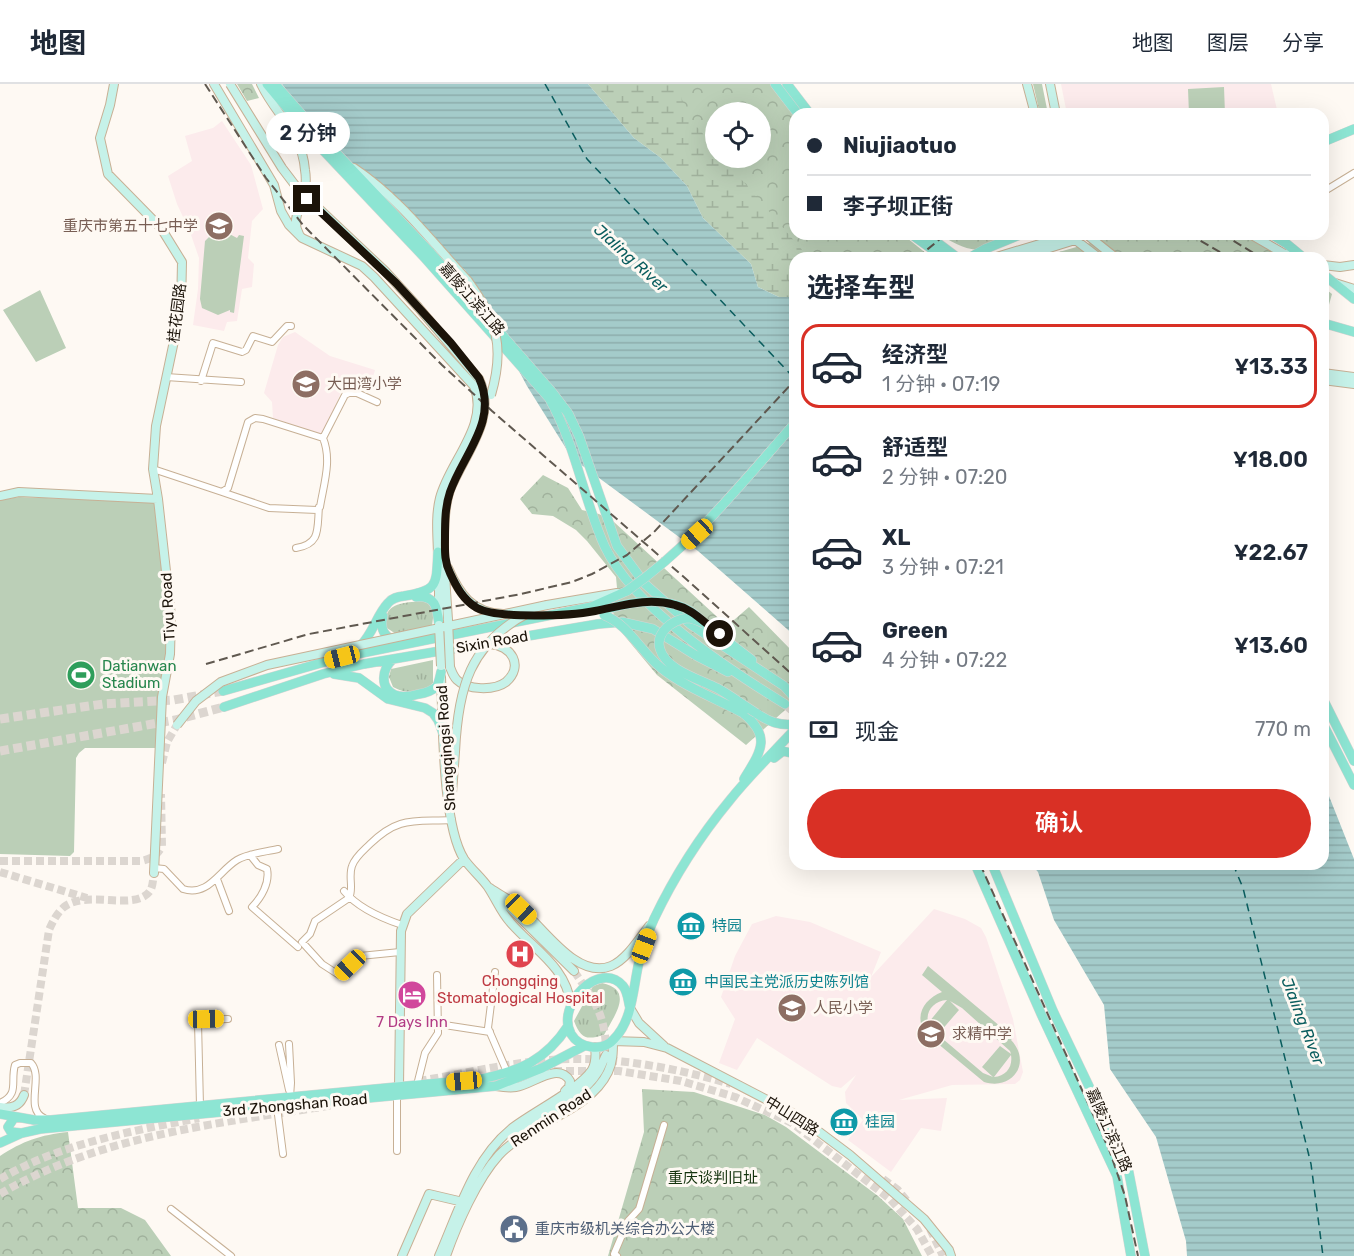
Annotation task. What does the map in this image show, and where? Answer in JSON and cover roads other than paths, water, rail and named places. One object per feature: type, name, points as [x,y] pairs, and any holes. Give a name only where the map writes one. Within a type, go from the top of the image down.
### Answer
[{"type":"main road","name":"桂花园路","points":[[114,84],[100,138],[108,174],[161,228],[182,262],[181,308],[156,426],[153,469],[158,499]]},
{"type":"main road","points":[[214,84],[274,185],[281,211],[289,225],[302,237],[362,266],[474,386],[478,403],[477,417],[463,456]]},
{"type":"main road","points":[[230,84],[298,189],[384,271],[479,378],[484,390],[483,422]]},
{"type":"main road","points":[[261,84],[267,97],[294,133],[303,155],[305,188],[295,220],[297,230],[302,237]]},
{"type":"main road","name":"嘉陵江滨江路","points":[[267,84],[320,147],[423,256],[549,398],[561,420],[585,495],[606,548],[624,578],[675,627],[752,683]]},
{"type":"main road","name":"嘉陵江滨江路","points":[[275,84],[429,251],[568,413],[579,436],[617,546],[645,584],[690,624],[784,686]]},
{"type":"main road","points":[[775,84],[793,108]]},
{"type":"main road","points":[[787,84],[805,108]]},
{"type":"main road","points":[[1027,84],[1033,108]]},
{"type":"main road","points":[[1050,84],[1055,108]]},
{"type":"main road","points":[[1329,140],[1354,129]]},
{"type":"main road","points":[[346,162],[376,182],[399,204],[468,282],[485,305],[498,345],[498,370],[483,422],[463,456]]},
{"type":"main road","points":[[919,240],[936,252]]},
{"type":"main road","points":[[934,240],[950,252]]},
{"type":"main road","points":[[980,252],[1007,240]]},
{"type":"main road","points":[[1014,252],[1055,240]]},
{"type":"main road","points":[[1031,252],[1060,240]]},
{"type":"main road","points":[[1078,240],[1092,252]]},
{"type":"main road","points":[[1094,240],[1108,252]]},
{"type":"main road","points":[[1262,240],[1281,252]]},
{"type":"main road","points":[[1281,240],[1296,252]]},
{"type":"main road","points":[[1329,266],[1354,265]]},
{"type":"main road","points":[[1329,279],[1354,299]]},
{"type":"main road","points":[[1333,282],[1354,289]]},
{"type":"main road","points":[[1329,325],[1354,334]]},
{"type":"main road","points":[[1329,374],[1354,377]]},
{"type":"main road","points":[[1329,381],[1354,384]]},
{"type":"main road","points":[[592,609],[627,591],[651,574],[697,534],[789,430]]},
{"type":"main road","name":"Shangqingsi Road","points":[[444,622],[437,519],[440,497],[463,456]]},
{"type":"main road","name":"Shangqingsi Road","points":[[463,456],[447,499],[445,519],[443,733],[451,816],[458,846],[464,859],[487,886],[509,921],[563,976],[569,990],[570,1005]]},
{"type":"main road","points":[[0,496],[19,492],[158,499]]},
{"type":"main road","name":"Tiyu Road","points":[[154,870],[162,697],[170,654],[171,616],[158,499]]},
{"type":"main road","points":[[342,657],[356,650],[368,638],[390,601],[430,589],[437,575],[438,552]]},
{"type":"main road","points":[[445,563],[458,591],[477,608],[497,614],[548,610]]},
{"type":"main road","points":[[177,725],[196,701],[221,682],[267,665],[548,610],[627,591]]},
{"type":"main road","points":[[412,642],[397,642],[389,638],[382,628],[386,610],[394,601],[429,598],[436,604],[444,622]]},
{"type":"main road","points":[[592,609],[607,611],[628,603],[654,601],[674,604],[691,610],[705,624],[789,692]]},
{"type":"main road","name":"Sixin Road","points":[[223,692],[342,657],[548,610],[592,609]]},
{"type":"main road","points":[[451,816],[458,706],[465,683],[476,660],[496,634],[512,621],[548,610]]},
{"type":"main road","points":[[607,611],[658,666],[756,723],[761,732],[756,758],[731,799]]},
{"type":"main road","points":[[705,624],[690,618],[676,620],[667,627],[660,637],[659,648],[663,657],[675,667],[718,689],[765,719],[789,727]]},
{"type":"main road","name":"Sixin Road","points":[[225,707],[323,674],[395,658],[598,624],[630,623],[653,629],[695,655],[752,683]]},
{"type":"main road","points":[[395,658],[387,664],[383,675],[389,690],[398,696],[432,690],[444,669],[457,680],[474,687],[496,687],[508,680],[513,666],[510,652],[498,645],[476,644]]},
{"type":"main road","points":[[323,674],[359,678],[388,699],[425,708],[433,713],[443,733]]},
{"type":"main road","points":[[752,683],[785,704]]},
{"type":"main road","points":[[1329,711],[1354,761]]},
{"type":"main road","points":[[487,886],[521,909],[572,958],[590,968],[602,969],[615,964],[636,943],[654,919],[710,825],[789,735]]},
{"type":"main road","points":[[1329,736],[1354,785]]},
{"type":"main road","points":[[731,799],[779,753],[789,752]]},
{"type":"main road","points":[[398,1092],[402,925],[407,914],[464,859]]},
{"type":"main road","name":"嘉陵江滨江路","points":[[978,870],[1042,1016],[1117,1176],[1131,1256]]},
{"type":"main road","name":"嘉陵江滨江路","points":[[994,870],[1053,1011],[1128,1168],[1145,1256]]},
{"type":"main road","points":[[487,886],[574,971]]},
{"type":"main road","points":[[614,1041],[622,1029],[630,1008],[639,960],[654,919]]},
{"type":"main road","points":[[599,979],[612,979],[622,985],[630,1008],[639,1023],[667,1048],[644,1042],[614,1041],[603,1046],[584,1046],[571,1034],[568,1026],[570,1005],[587,985],[599,979]]},
{"type":"main road","name":"3rd Zhongshan Road","points":[[0,1143],[22,1133],[40,1129],[277,1107],[398,1092],[417,1085],[481,1079],[526,1065],[548,1052],[568,1026]]},
{"type":"main road","name":"Renmin Road","points":[[446,1256],[482,1178],[498,1156],[516,1140],[584,1100],[597,1088],[608,1073],[613,1057],[614,1041]]},
{"type":"main road","name":"3rd Zhongshan Road","points":[[0,1114],[14,1118],[51,1120],[200,1106],[290,1094],[398,1092],[496,1086],[536,1071],[584,1046]]},
{"type":"main road","name":"Renmin Road","points":[[439,1256],[483,1162],[500,1139],[584,1079],[592,1069],[596,1058],[595,1047]]},
{"type":"main road","name":"中山四路","points":[[667,1048],[798,1116],[850,1155],[924,1219],[949,1250],[951,1256]]},
{"type":"main road","points":[[483,1162],[512,1134],[567,1101],[588,1084],[597,1074],[606,1055]]},
{"type":"main road","points":[[496,1086],[515,1088],[547,1075],[559,1073],[566,1075],[570,1081],[569,1087],[562,1094]]},
{"type":"main road","points":[[0,1107],[14,1107],[20,1104],[24,1095]]},
{"type":"main road","points":[[14,1118],[8,1127],[15,1134],[22,1133]]},
{"type":"main road","points":[[402,1256],[429,1194],[463,1202]]},
{"type":"street","points":[[1329,188],[1354,173]]},
{"type":"street","points":[[201,381],[213,343],[242,352],[246,350],[253,336],[272,342],[287,326],[291,326]]},
{"type":"street","points":[[166,377],[241,382]]},
{"type":"street","points":[[296,549],[312,543],[316,538],[328,460],[328,450],[323,438],[345,395],[357,393],[377,402]]},
{"type":"street","points":[[222,492],[228,488],[248,422],[255,418],[323,438]]},
{"type":"street","points":[[153,469],[269,508],[317,510],[320,507]]},
{"type":"street","points":[[400,952],[360,956],[339,975],[331,971],[302,942],[310,934],[315,921],[350,898],[352,893],[349,881],[352,866],[360,854],[383,831],[407,822],[451,816]]},
{"type":"street","points":[[154,870],[164,869],[183,889],[199,890],[217,879],[237,860],[278,849]]},
{"type":"street","points":[[250,855],[258,865],[267,870],[268,874],[263,891],[252,907],[297,947]]},
{"type":"street","points":[[217,879],[229,911]]},
{"type":"street","points":[[344,891],[350,898],[378,916],[402,925]]},
{"type":"street","points":[[495,972],[488,1028],[507,1072]]},
{"type":"street","points":[[417,1085],[425,1053],[438,1033],[437,975]]},
{"type":"street","points":[[200,1106],[198,1022],[228,1019]]},
{"type":"street","points":[[438,1024],[490,1032]]},
{"type":"street","points":[[289,1044],[290,1094]]},
{"type":"street","points":[[279,1045],[290,1094]]},
{"type":"street","points":[[0,1103],[9,1098],[13,1092],[15,1065],[31,1063],[35,1071],[35,1109],[38,1116],[51,1120]]},
{"type":"street","points":[[397,1150],[398,1092]]},
{"type":"street","points":[[277,1107],[283,1154]]},
{"type":"street","points":[[617,1256],[614,1254],[628,1221],[639,1209],[664,1125]]},
{"type":"street","points":[[171,1209],[231,1256]]},
{"type":"water","name":"Jialing River","points":[[282,84],[588,84],[634,138],[661,158],[687,186],[703,218],[751,264],[758,287],[779,297],[789,297],[789,631],[698,551],[572,458],[527,386],[465,270],[349,183]]},
{"type":"water","name":"Jialing River","points":[[1329,796],[1354,859],[1354,1256],[1187,1256],[1186,1241],[1156,1137],[1110,1069],[1104,1005],[1054,920],[1036,870],[1329,870]]},
{"type":"tunnel","points":[[0,719],[103,704],[174,700],[223,691]]},
{"type":"tunnel","points":[[785,704],[789,708]]},
{"type":"tunnel","points":[[0,751],[175,720],[224,707]]},
{"type":"tunnel","points":[[162,763],[167,742],[177,725]]},
{"type":"tunnel","points":[[0,861],[141,861],[148,859],[162,846],[161,794]]},
{"type":"tunnel","points":[[0,872],[87,898]]},
{"type":"tunnel","points":[[24,1095],[49,930],[55,917],[64,907],[74,902],[122,901],[143,897],[151,889],[154,873]]},
{"type":"tunnel","points":[[574,971],[597,1007],[603,1026],[606,1049]]},
{"type":"tunnel","points":[[419,1081],[532,1062],[590,1059],[651,1066],[731,1084]]},
{"type":"tunnel","points":[[554,1071],[619,1071],[681,1081],[735,1097],[792,1123],[890,1199],[917,1229],[932,1256]]},
{"type":"tunnel","points":[[0,1194],[38,1174],[120,1145],[162,1134],[334,1105]]},
{"type":"tunnel","points":[[0,1179],[47,1157],[96,1140],[199,1118]]},
{"type":"tunnel","points":[[883,1179],[898,1190],[907,1201]]},
{"type":"tunnel","points":[[930,1229],[943,1256]]},
{"type":"railway","points":[[205,84],[266,178],[303,225],[442,365],[789,672]]},
{"type":"railway","points":[[924,252],[939,240]]},
{"type":"railway","points":[[1199,240],[1220,252]]},
{"type":"railway","points":[[1232,240],[1252,252]]},
{"type":"railway","points":[[206,664],[309,634],[521,594],[572,582],[592,574],[627,555],[654,532],[789,386]]},
{"type":"railway","points":[[983,870],[1110,1152],[1125,1196],[1138,1256]]},
{"type":"place","name":"重庆市第五十七中学","points":[[219,226]]},
{"type":"place","name":"大田湾小学","points":[[306,384]]},
{"type":"place","name":"Datianwan Stadium","points":[[81,675]]},
{"type":"place","name":"特园","points":[[691,926]]},
{"type":"place","name":"Chongqing Stomatological Hospital","points":[[520,954]]},
{"type":"place","name":"中国民主党派历史陈列馆","points":[[683,982]]},
{"type":"place","name":"7 Days Inn","points":[[412,995]]},
{"type":"place","name":"人民小学","points":[[792,1008]]},
{"type":"place","name":"求精中学","points":[[931,1034]]},
{"type":"place","name":"桂园","points":[[844,1122]]},
{"type":"place","name":"重庆市级机关综合办公大楼","points":[[514,1229]]},
{"type":"park label","name":"重庆谈判旧址","points":[[713,1178]]}]
